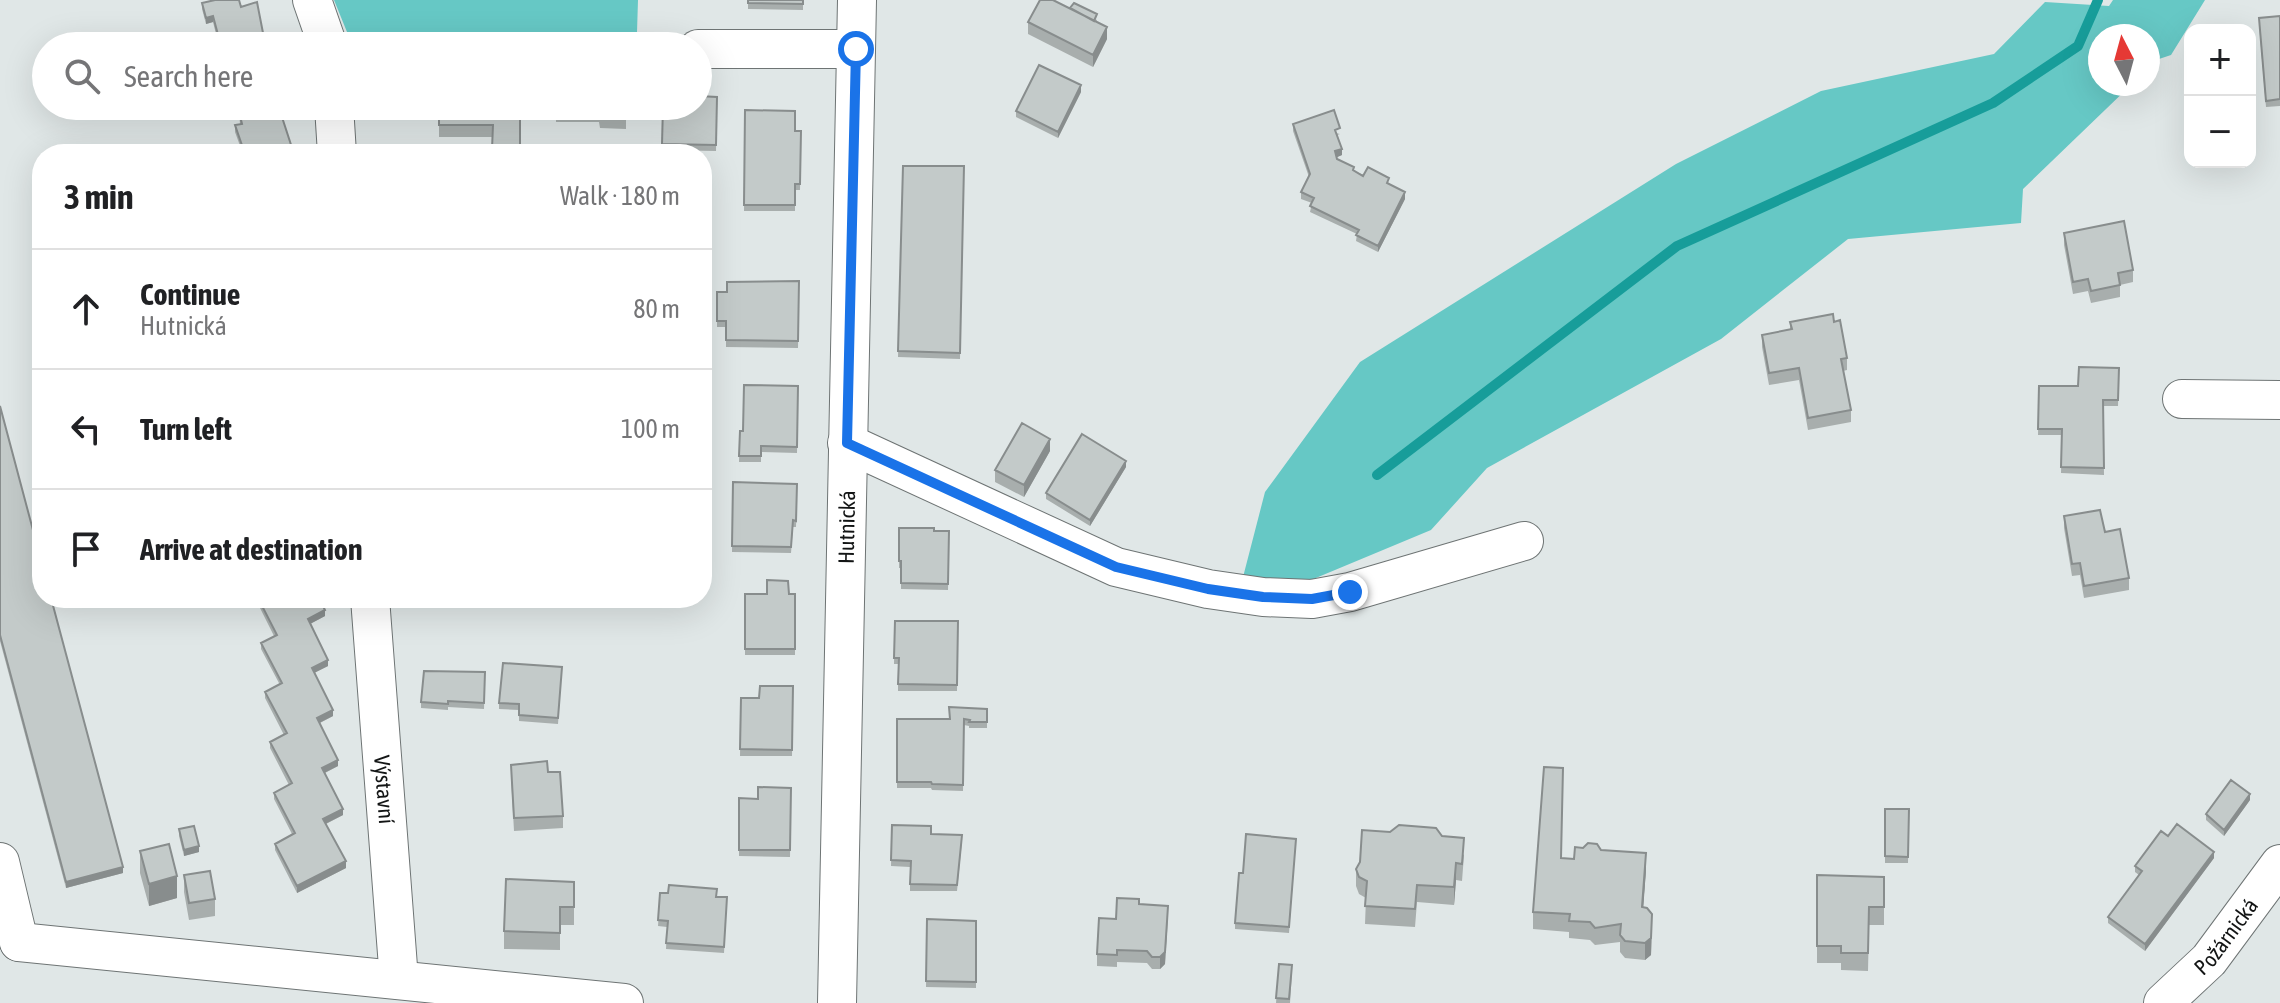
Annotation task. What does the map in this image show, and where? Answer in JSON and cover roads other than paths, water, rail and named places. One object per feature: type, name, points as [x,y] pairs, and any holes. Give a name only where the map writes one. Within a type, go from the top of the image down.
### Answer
[{"type":"street","points":[[312,0],[323,32]]},
{"type":"street","name":"Hutnická","points":[[837,1003],[857,0]]},
{"type":"street","points":[[712,49],[856,49]]},
{"type":"street","points":[[335,120],[336,144]]},
{"type":"street","points":[[2182,399],[2280,400]]},
{"type":"street","points":[[847,443],[1116,567],[1208,589],[1263,597],[1312,599],[1350,592],[1524,541]]},
{"type":"street","name":"Výstavní","points":[[371,608],[399,980]]},
{"type":"street","points":[[0,862],[10,951],[399,980],[624,1003]]},
{"type":"street","name":"Požárnická","points":[[2163,1003],[2209,960],[2280,864]]},
{"type":"waterway","points":[[1377,475],[1677,246],[1993,103],[2078,46],[2098,0]]}]
